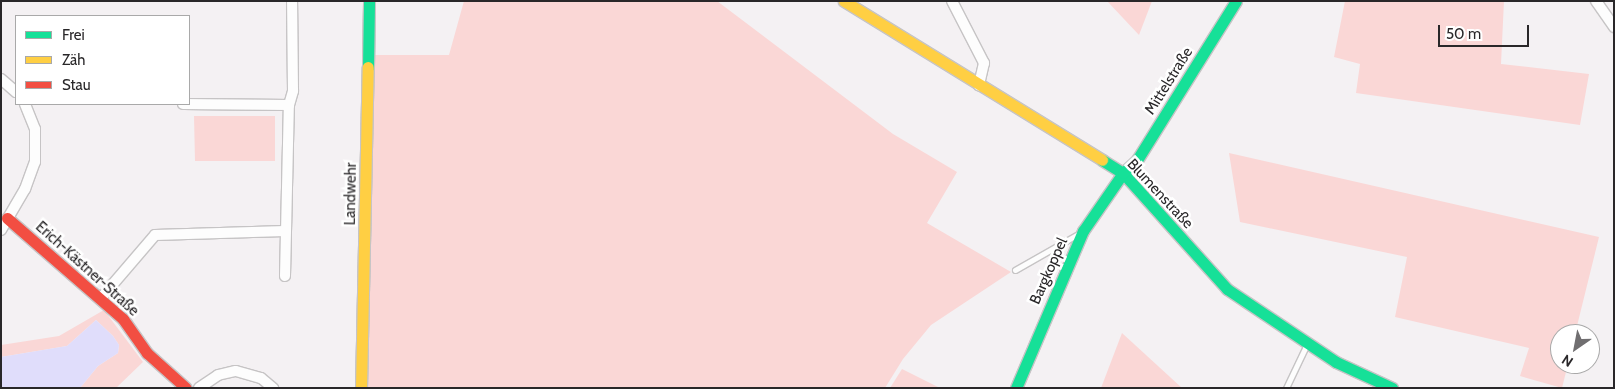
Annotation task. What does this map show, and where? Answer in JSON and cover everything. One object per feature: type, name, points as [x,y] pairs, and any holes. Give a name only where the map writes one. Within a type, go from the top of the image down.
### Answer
[{"type":"street","points":[[285,276],[289,105],[294,91],[292,1]]},
{"type":"street","name":"Landwehr","points":[[361,388],[369,1]]},
{"type":"street","name":"Blumenstraße","points":[[844,1],[1123,173],[1227,289],[1336,362],[1392,388]]},
{"type":"street","points":[[952,1],[984,63],[979,85]]},
{"type":"street","name":"Mittelstraße","points":[[1123,173],[1137,160],[1236,1]]},
{"type":"street","points":[[1596,1],[1614,27]]},
{"type":"street","points":[[1,79],[15,91]]},
{"type":"street","points":[[190,104],[289,105]]},
{"type":"street","points":[[1,230],[26,189],[35,162],[35,129],[24,105]]},
{"type":"street","name":"Bargkoppel","points":[[1016,388],[1083,232],[1123,173]]},
{"type":"street","name":"Erich-Kästner-Straße","points":[[7,218],[124,319],[152,358],[186,388]]},
{"type":"street","points":[[101,298],[155,235],[285,232]]},
{"type":"street","points":[[199,388],[218,375],[236,371],[256,376],[273,388]]},
{"type":"lane","points":[[1015,270],[1083,232]]},
{"type":"lane","points":[[1286,388],[1307,344]]},
{"type":"shaded area","points":[[464,1],[717,1],[893,134],[957,172],[927,223],[1011,272],[931,325],[903,359],[885,388],[365,388],[372,55],[449,55]]},
{"type":"shaded area","points":[[1107,1],[1152,1],[1139,35]]},
{"type":"shaded area","points":[[1345,1],[1504,1],[1501,64],[1589,74],[1580,125],[1356,93],[1360,64],[1334,57]]},
{"type":"shaded area","points":[[194,116],[275,116],[275,161],[195,161]]},
{"type":"shaded area","points":[[1229,153],[1599,237],[1577,324],[1550,324],[1550,374],[1566,374],[1562,388],[1520,376],[1529,348],[1395,317],[1407,257],[1240,222]]},
{"type":"shaded area","points":[[104,310],[143,362],[116,388],[80,388],[98,366],[118,353],[119,345],[113,336],[96,320],[67,346],[1,357],[1,345],[59,336]]},
{"type":"shaded area","points":[[96,320],[113,336],[119,345],[118,353],[98,366],[80,388],[1,388],[1,357],[67,346]]},
{"type":"shaded area","points":[[1122,333],[1182,388],[1101,388]]},
{"type":"shaded area","points":[[902,369],[940,388],[890,388]]},
{"type":"traffic: fast","points":[[368,67],[369,1]]},
{"type":"traffic: fast","points":[[1016,388],[1083,231],[1123,173],[1137,160],[1236,1]]},
{"type":"traffic: fast","points":[[1102,160],[1123,173],[1227,289],[1336,362],[1392,388]]},
{"type":"traffic: slow","points":[[844,1],[1102,160]]},
{"type":"traffic: slow","points":[[361,388],[368,67]]},
{"type":"traffic: jam","points":[[7,218],[123,319],[147,353],[186,388]]}]
